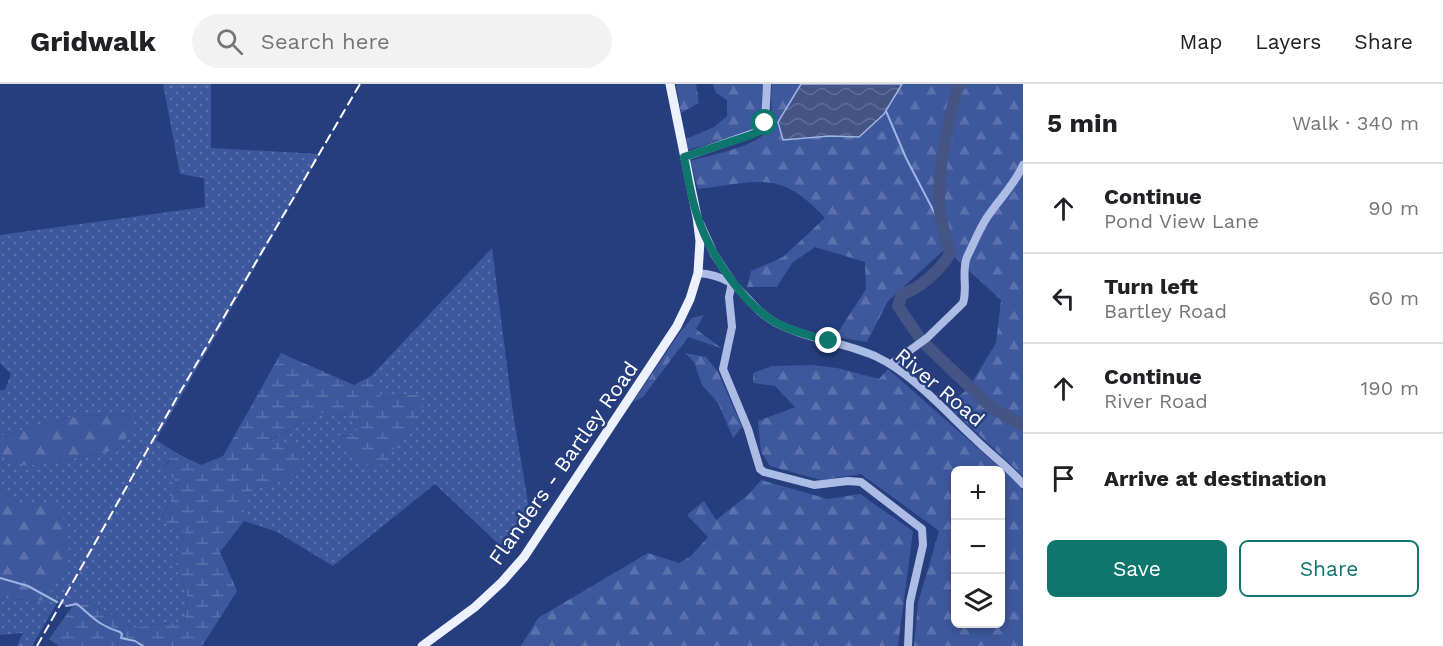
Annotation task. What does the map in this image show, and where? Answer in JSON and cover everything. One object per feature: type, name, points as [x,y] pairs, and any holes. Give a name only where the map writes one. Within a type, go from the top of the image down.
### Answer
[{"type":"main road","name":"Flanders - Bartley Road","points":[[422,646],[475,607],[524,557],[677,326],[690,299],[698,273],[700,241],[670,84]]},
{"type":"street","points":[[684,157],[759,131],[765,123],[767,84]]},
{"type":"street","points":[[891,364],[927,338],[963,303],[965,296],[963,269],[967,259],[986,219],[1017,180],[1023,165]]},
{"type":"street","name":"River Road","points":[[697,217],[714,254],[732,282],[760,311],[780,324],[866,353],[891,364],[1023,484]]},
{"type":"street","name":"River Road","points":[[698,273],[719,276],[732,282]]},
{"type":"street","points":[[732,282],[729,297],[732,327],[723,369],[746,423],[760,469],[764,472],[821,486],[848,481],[861,482],[921,529],[923,545],[910,602],[908,646]]},
{"type":"green space","points":[[163,84],[211,84],[211,148],[320,154],[156,440],[178,454],[163,466],[178,484],[161,519],[185,532],[174,560],[188,598],[184,621],[133,628],[89,602],[72,607],[57,603],[32,646],[17,646],[23,633],[0,635],[0,598],[45,601],[20,504],[0,490],[0,454],[26,466],[100,454],[122,447],[137,414],[76,416],[0,436],[0,390],[5,390],[11,374],[0,363],[0,235],[205,207],[204,178],[180,174]]},
{"type":"green space","points":[[676,84],[696,84],[699,103],[681,113]]},
{"type":"green space","points":[[713,84],[764,84],[761,121],[750,132],[687,150],[686,139],[714,127],[727,116],[727,100],[716,93]]},
{"type":"green space","points":[[772,84],[1023,84],[1023,476],[947,405],[968,389],[996,343],[1001,300],[945,249],[888,301],[867,342],[835,337],[866,289],[865,262],[815,247],[792,263],[777,287],[747,287],[751,271],[783,257],[825,218],[809,202],[781,185],[753,182],[698,189],[690,161],[747,144],[766,133],[771,121]]},
{"type":"green space","points":[[492,248],[513,413],[531,520],[507,552],[435,484],[333,566],[277,532],[244,521],[244,494],[296,474],[269,441],[320,413],[348,416],[362,435],[333,436],[372,469],[419,394],[382,398],[371,376]]},
{"type":"green space","points":[[704,315],[696,329],[721,348],[688,337],[643,397],[633,402],[680,332],[692,318]]},
{"type":"green space","points":[[281,353],[354,385],[371,376],[382,398],[419,394],[424,405],[383,464],[372,469],[332,436],[361,435],[348,416],[320,413],[270,440],[297,445],[303,459],[296,474],[244,494],[244,521],[220,552],[237,591],[202,646],[59,646],[49,639],[72,607],[89,602],[133,628],[184,621],[188,598],[174,560],[185,532],[161,520],[178,484],[163,467],[178,454],[201,465],[223,456]]},
{"type":"green space","points":[[685,353],[706,357],[718,372],[742,427],[733,438],[718,403],[702,385],[694,362]]},
{"type":"green space","points":[[812,365],[837,368],[879,379],[888,369],[998,466],[951,466],[951,628],[1005,628],[1005,472],[1014,480],[1023,491],[1023,646],[914,646],[918,603],[939,531],[861,474],[821,480],[770,466],[761,452],[758,421],[795,407],[775,386],[753,383],[753,373],[772,366]]},
{"type":"green space","points":[[137,414],[122,447],[100,454],[26,466],[0,454],[0,436],[76,416]]},
{"type":"green space","points":[[761,480],[828,499],[860,494],[913,531],[898,646],[521,646],[538,618],[648,553],[679,563],[691,556],[708,537],[687,515],[704,501],[716,520],[749,494]]},
{"type":"green space","points":[[0,490],[20,504],[61,505],[70,557],[45,601],[0,598]]},
{"type":"water","points":[[801,84],[902,84],[884,114],[859,137],[830,136],[783,140],[778,122]]},
{"type":"waterway","points":[[919,337],[898,306],[902,294],[916,288],[929,278],[950,254],[940,213],[939,185],[947,130],[957,89],[961,84]]},
{"type":"waterway","points":[[886,111],[906,158],[944,231]]},
{"type":"waterway","points":[[927,346],[992,408],[1023,425]]},
{"type":"waterway","points":[[0,578],[28,586],[57,602]]},
{"type":"waterway","points":[[66,606],[77,604],[101,624],[120,632],[121,638],[135,641],[143,646]]},
{"type":"railway","points":[[37,646],[176,399],[360,84]]},
{"type":"route","points":[[765,123],[759,131],[751,135],[684,157],[697,217],[714,254],[732,282],[760,311],[780,324],[829,341]]}]
